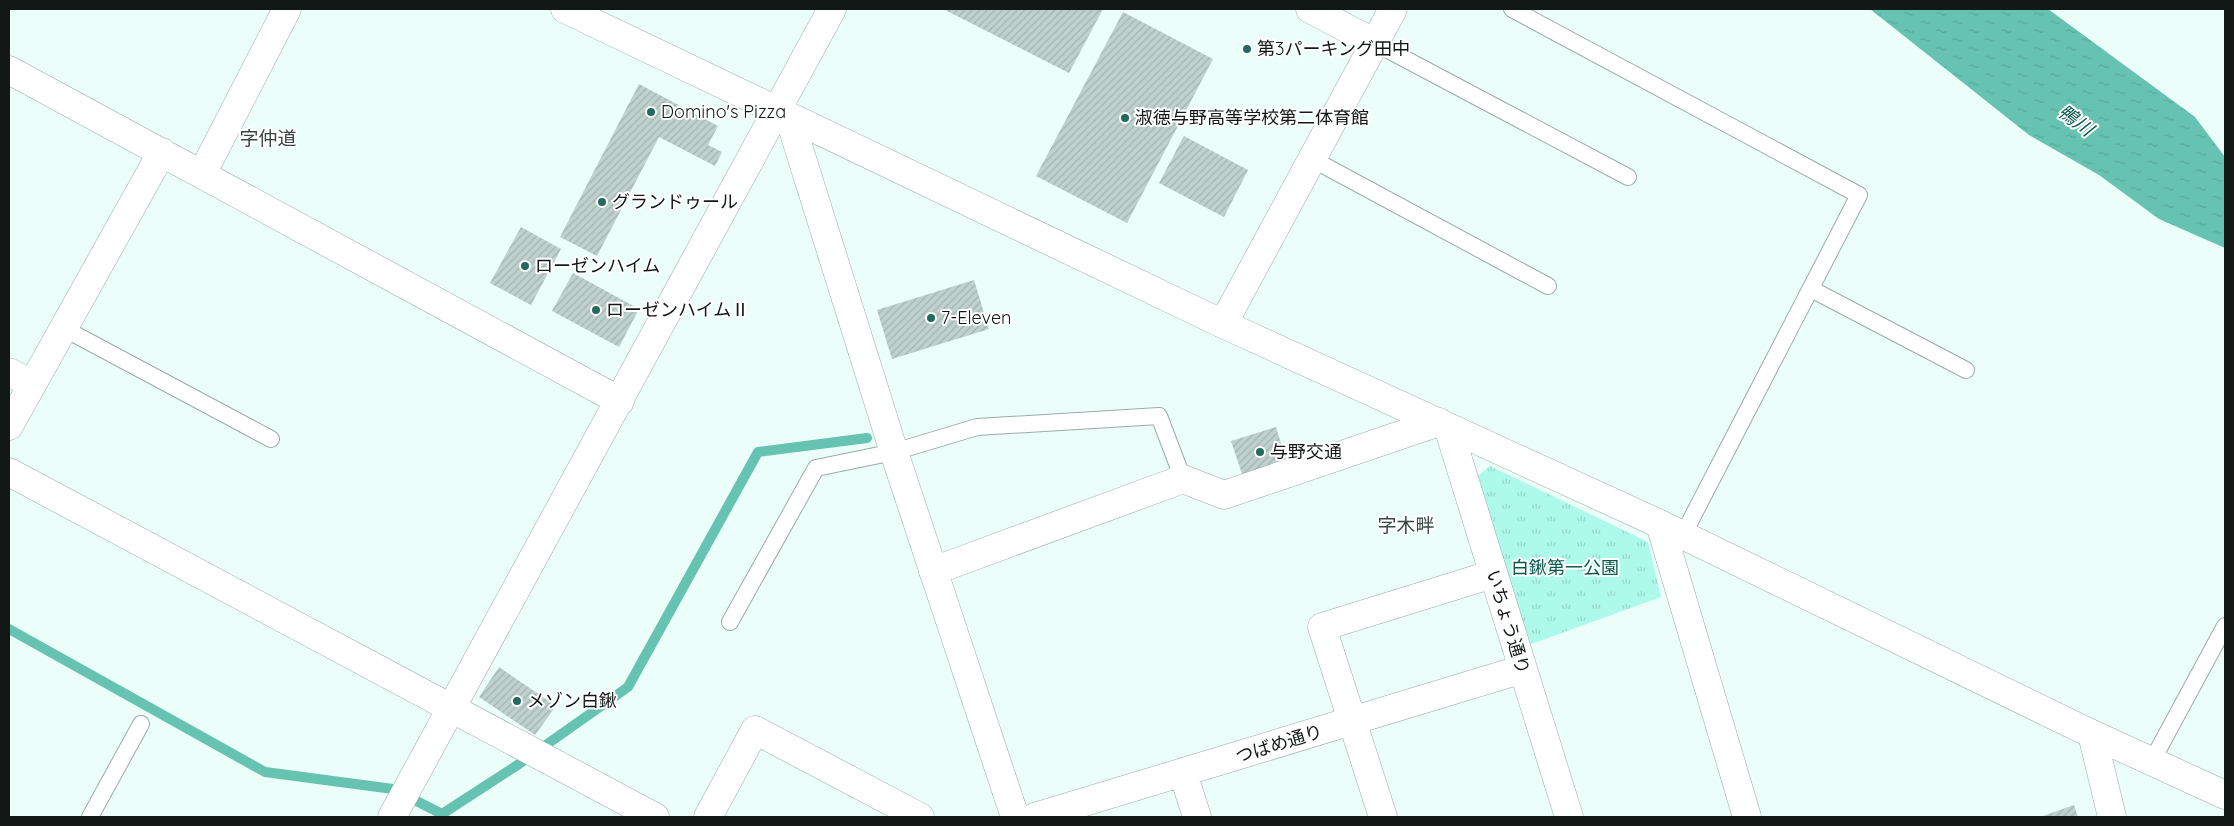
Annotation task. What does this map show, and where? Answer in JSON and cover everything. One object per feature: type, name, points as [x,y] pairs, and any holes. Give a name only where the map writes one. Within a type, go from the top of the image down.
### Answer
[{"type":"street","points":[[202,174],[287,9]]},
{"type":"street","points":[[565,9],[1223,324],[1671,529],[2092,734],[2225,795]]},
{"type":"street","points":[[392,817],[620,401],[783,114],[832,9]]},
{"type":"street","points":[[1310,9],[1375,43]]},
{"type":"street","points":[[1223,324],[1393,9]]},
{"type":"street","points":[[9,70],[620,401]]},
{"type":"street","points":[[783,114],[1015,817]]},
{"type":"street","points":[[9,426],[20,378],[63,328],[162,152]]},
{"type":"street","points":[[933,571],[1183,479],[1224,495],[1444,425]]},
{"type":"street","name":"いちょう通り","points":[[1444,425],[1569,817]]},
{"type":"street","points":[[9,472],[655,817]]},
{"type":"street","points":[[1671,529],[1747,817]]},
{"type":"street","points":[[1384,817],[1322,627],[1493,574]]},
{"type":"street","name":"つばめ通り","points":[[1035,817],[1523,669]]},
{"type":"street","points":[[708,817],[755,730],[920,817]]},
{"type":"street","points":[[2092,734],[2112,817]]},
{"type":"street","points":[[1183,773],[1197,817]]},
{"type":"lane","points":[[1512,9],[1859,195],[1810,289],[1671,529]]},
{"type":"lane","points":[[1375,43],[1628,177]]},
{"type":"lane","points":[[1312,160],[1548,286]]},
{"type":"lane","points":[[1810,289],[1966,370]]},
{"type":"lane","points":[[63,328],[271,439]]},
{"type":"lane","points":[[730,622],[816,468],[894,452],[976,426],[1159,416],[1183,479]]},
{"type":"lane","points":[[2152,761],[2225,626]]},
{"type":"lane","points":[[90,817],[141,724]]},
{"type":"green space","name":"白鍬第一公園","points":[[1490,466],[1648,542],[1661,597],[1526,646],[1473,480]]},
{"type":"water","name":"鴨川","points":[[1870,9],[2048,9],[2195,117],[2225,157],[2225,248],[2159,219],[2099,175],[2029,135]]},
{"type":"building","points":[[943,9],[1103,9],[1069,73]]},
{"type":"building","name":"淑徳与野高等学校第二体育館","points":[[1123,12],[1213,59],[1127,223],[1036,176]]},
{"type":"building","name":"グランドゥール","points":[[639,84],[718,126],[708,145],[722,152],[715,166],[659,137],[597,256],[560,237]]},
{"type":"building","points":[[1184,136],[1248,170],[1224,217],[1159,183]]},
{"type":"building","name":"ローゼンハイム","points":[[521,227],[561,249],[531,305],[490,283]]},
{"type":"building","name":"ローゼンハイムⅡ","points":[[573,273],[639,309],[619,347],[552,311]]},
{"type":"building","points":[[974,280],[989,329],[892,359],[877,310]]},
{"type":"building","points":[[1276,427],[1287,463],[1243,477],[1231,441]]},
{"type":"building","name":"メゾン白鍬","points":[[499,667],[556,706],[535,735],[479,697]]},
{"type":"building","points":[[2074,805],[2078,817],[2040,817]]},
{"type":"waterway","points":[[9,629],[265,772],[393,789],[442,814],[519,764],[628,687],[758,452],[867,438]]},
{"type":"place","name":"第3パーキング田中","points":[[1247,49]]},
{"type":"place","name":"Domino's Pizza","points":[[651,112]]},
{"type":"place","name":"淑徳与野高等学校第二体育館","points":[[1125,118]]},
{"type":"place","name":"グランドゥール","points":[[602,202]]},
{"type":"place","name":"ローゼンハイム","points":[[525,266]]},
{"type":"place","name":"ローゼンハイムⅡ","points":[[596,310]]},
{"type":"place","name":"7-Eleven","points":[[931,318]]},
{"type":"place","name":"与野交通","points":[[1260,452]]},
{"type":"place","name":"メゾン白鍬","points":[[517,701]]},
{"type":"district","name":"字仲道","points":[[268,138]]},
{"type":"district","name":"字木畔","points":[[1406,525]]}]
